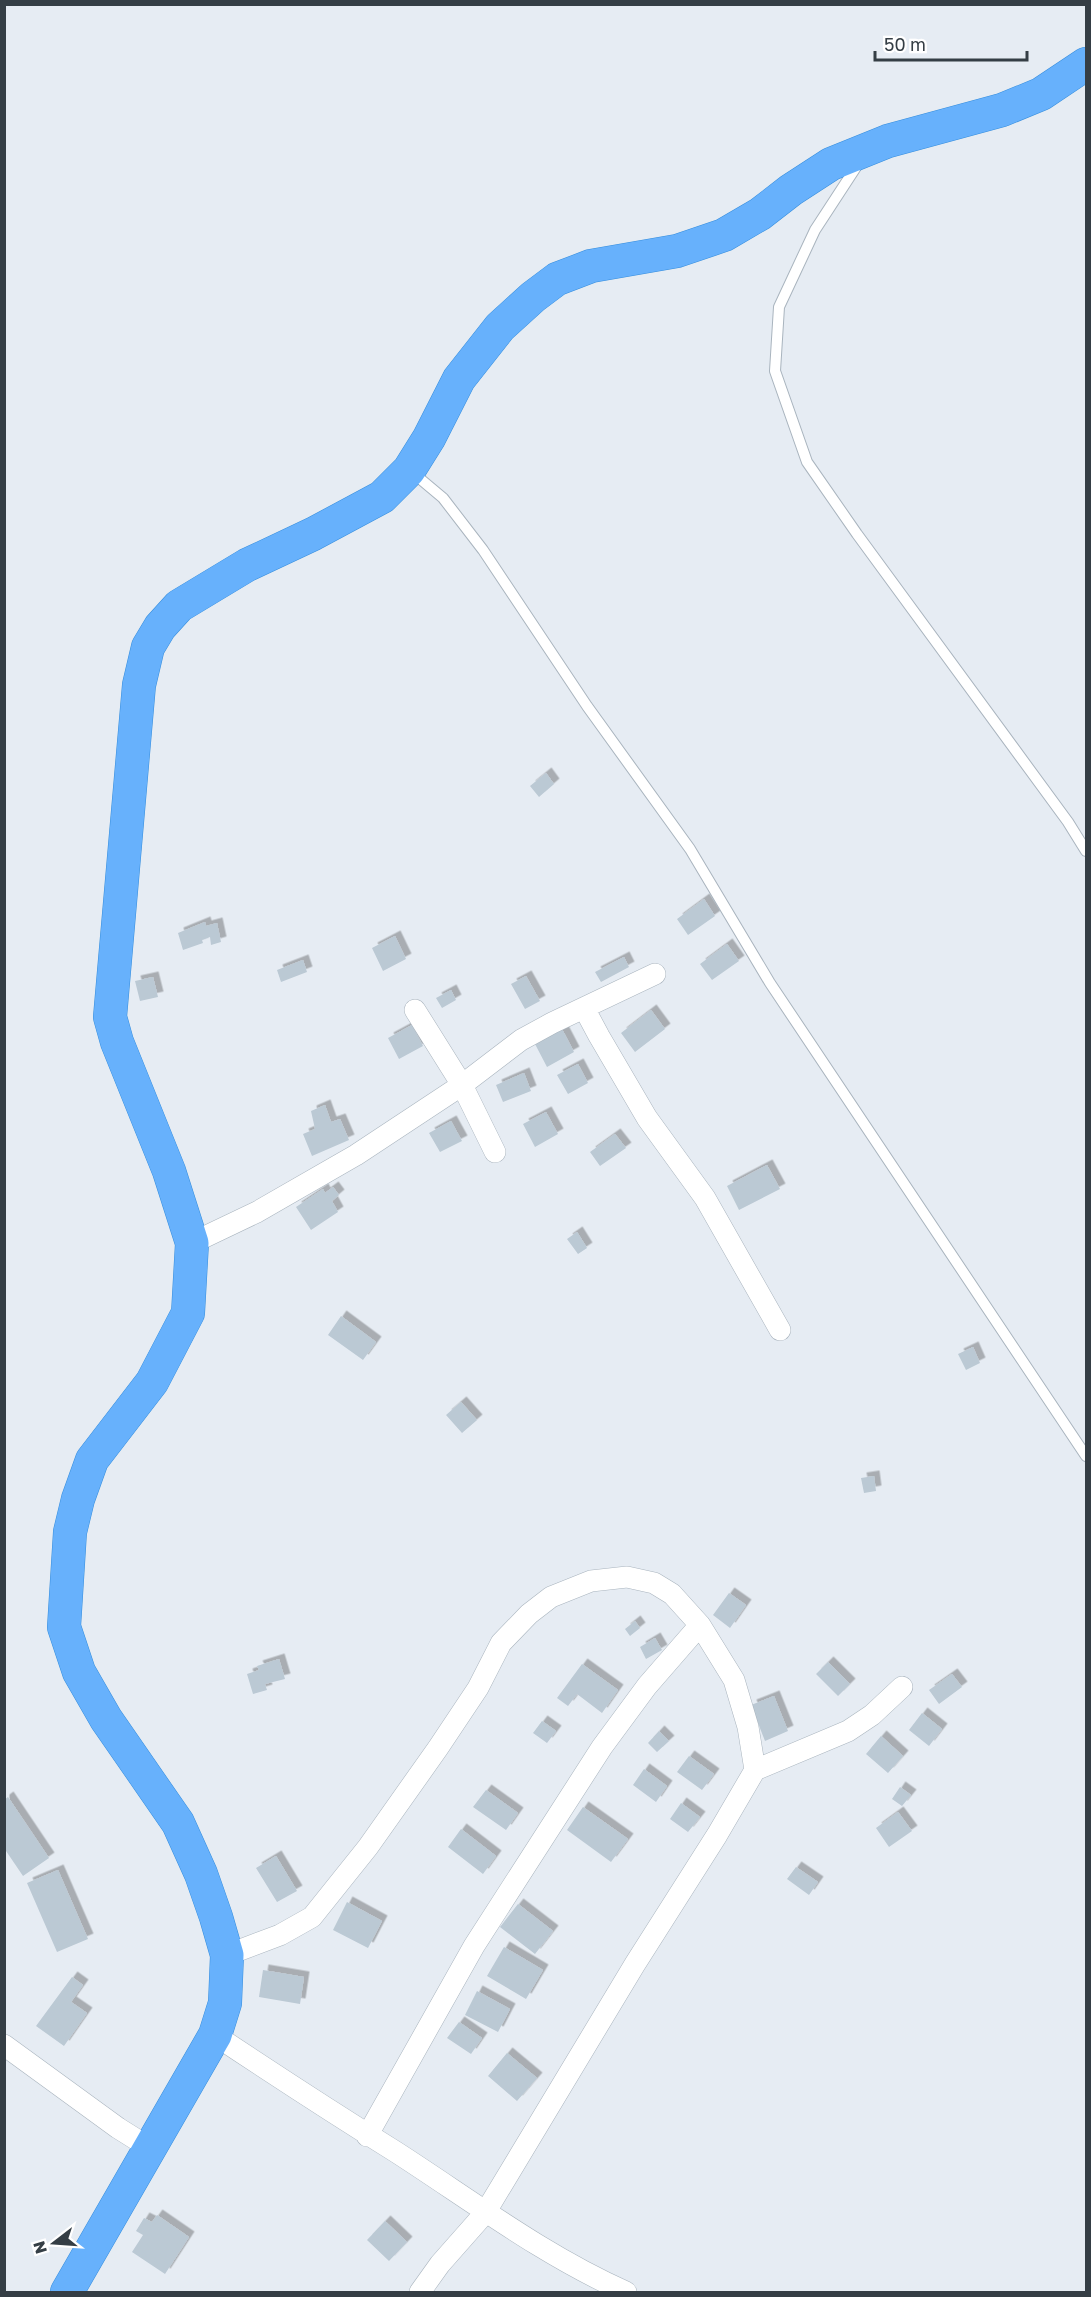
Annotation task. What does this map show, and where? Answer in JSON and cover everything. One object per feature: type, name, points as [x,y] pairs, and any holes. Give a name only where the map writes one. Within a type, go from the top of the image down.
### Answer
[{"type":"highway","points":[[67,2292],[215,2035],[225,2003],[227,1955],[201,1874],[178,1823],[106,1719],[79,1672],[64,1627],[70,1532],[78,1499],[92,1460],[152,1382],[188,1313],[192,1244],[169,1171],[117,1042],[110,1017],[139,686],[148,646],[160,627],[179,606],[247,565],[313,534],[382,497],[410,470],[459,379],[500,327],[557,279],[591,266],[677,251],[724,235],[760,214],[831,164],[870,147],[1002,110],[1041,94],[1086,63]]},
{"type":"street","points":[[192,1244],[257,1212],[405,1124],[521,1040],[656,974]]},
{"type":"street","points":[[584,1008],[647,1118],[705,1198],[780,1330]]},
{"type":"street","points":[[415,1010],[462,1084],[495,1152]]},
{"type":"street","points":[[227,1955],[280,1935],[312,1917],[368,1847],[438,1748],[478,1688],[501,1643],[529,1614],[551,1597],[591,1581],[627,1577],[654,1583],[672,1594],[699,1624],[734,1680],[748,1727],[755,1770]]},
{"type":"street","points":[[367,2136],[474,1946],[602,1747],[647,1686],[699,1624]]},
{"type":"street","points":[[420,2292],[440,2264],[485,2213],[755,1770],[848,1731],[872,1715],[902,1687]]},
{"type":"street","points":[[215,2035],[485,2213],[560,2259],[626,2292]]},
{"type":"street","points":[[4,2045],[118,2128],[150,2148]]},
{"type":"lane","points":[[870,147],[815,230],[778,307],[776,371],[807,462],[1068,822],[1086,851]]},
{"type":"lane","points":[[410,470],[443,498],[483,550],[587,706],[690,849],[770,983],[1086,1456]]},
{"type":"building","points":[[546,773],[554,784],[539,797],[530,786]]},
{"type":"building","points":[[704,899],[715,916],[688,935],[677,919]]},
{"type":"building","points":[[205,922],[206,926],[217,923],[221,942],[211,945],[210,937],[202,940],[203,943],[183,950],[178,933]]},
{"type":"building","points":[[395,936],[406,959],[383,971],[372,948]]},
{"type":"building","points":[[727,944],[739,961],[712,980],[700,964]]},
{"type":"building","points":[[624,957],[629,967],[601,982],[595,972]]},
{"type":"building","points":[[303,960],[307,972],[281,982],[277,970]]},
{"type":"building","points":[[526,976],[540,1001],[525,1009],[511,984]]},
{"type":"building","points":[[153,977],[158,997],[140,1001],[135,981]]},
{"type":"building","points":[[451,990],[456,1000],[442,1008],[436,998]]},
{"type":"building","points":[[651,1010],[665,1029],[635,1052],[621,1033]]},
{"type":"building","points":[[412,1025],[423,1046],[399,1059],[388,1038]]},
{"type":"building","points":[[562,1029],[574,1052],[547,1067],[535,1044]]},
{"type":"building","points":[[578,1064],[588,1083],[568,1094],[557,1075]]},
{"type":"building","points":[[524,1073],[531,1091],[503,1102],[496,1085]]},
{"type":"building","points":[[325,1105],[331,1122],[340,1119],[349,1140],[312,1156],[303,1134],[315,1129],[311,1111]]},
{"type":"building","points":[[546,1112],[558,1134],[535,1147],[523,1124]]},
{"type":"building","points":[[451,1121],[462,1141],[440,1152],[429,1133]]},
{"type":"building","points":[[615,1134],[626,1148],[600,1166],[590,1152]]},
{"type":"building","points":[[767,1165],[780,1189],[739,1210],[727,1186]]},
{"type":"building","points":[[333,1187],[339,1195],[332,1201],[338,1212],[311,1230],[296,1207],[323,1189],[325,1193]]},
{"type":"building","points":[[577,1232],[587,1248],[578,1254],[567,1239]]},
{"type":"building","points":[[341,1316],[376,1342],[363,1360],[328,1335]]},
{"type":"building","points":[[973,1347],[980,1363],[966,1370],[958,1354]]},
{"type":"building","points":[[461,1402],[477,1420],[462,1433],[446,1415]]},
{"type":"building","points":[[874,1476],[876,1491],[864,1493],[861,1478]]},
{"type":"building","points":[[729,1593],[746,1605],[730,1628],[713,1615]]},
{"type":"building","points":[[635,1621],[640,1628],[630,1636],[625,1629]]},
{"type":"building","points":[[655,1638],[662,1650],[646,1659],[640,1647]]},
{"type":"building","points":[[279,1659],[285,1679],[265,1684],[267,1690],[253,1694],[247,1674],[259,1670],[257,1666]]},
{"type":"building","points":[[828,1662],[850,1684],[838,1696],[816,1674]]},
{"type":"building","points":[[582,1664],[618,1690],[602,1713],[577,1694],[568,1706],[557,1698]]},
{"type":"building","points":[[952,1674],[962,1687],[939,1704],[929,1690]]},
{"type":"building","points":[[774,1696],[788,1731],[765,1741],[751,1705]]},
{"type":"building","points":[[922,1713],[942,1729],[929,1746],[909,1730]]},
{"type":"building","points":[[542,1721],[556,1731],[547,1743],[533,1733]]},
{"type":"building","points":[[659,1731],[669,1741],[657,1752],[648,1743]]},
{"type":"building","points":[[881,1736],[903,1756],[888,1773],[866,1754]]},
{"type":"building","points":[[689,1756],[714,1774],[702,1790],[677,1772]]},
{"type":"building","points":[[644,1769],[667,1786],[656,1802],[633,1785]]},
{"type":"building","points":[[900,1787],[911,1795],[902,1806],[892,1799]]},
{"type":"building","points":[[486,1790],[518,1813],[506,1830],[473,1807]]},
{"type":"building","points":[[8,1797],[49,1858],[23,1876],[4,1848],[4,1800]]},
{"type":"building","points":[[681,1803],[700,1817],[688,1832],[670,1819]]},
{"type":"building","points":[[583,1807],[628,1839],[611,1862],[567,1830]]},
{"type":"building","points":[[898,1812],[912,1831],[889,1847],[876,1828]]},
{"type":"building","points":[[461,1829],[496,1856],[483,1874],[448,1847]]},
{"type":"building","points":[[276,1856],[297,1891],[277,1902],[256,1868]]},
{"type":"building","points":[[796,1867],[818,1882],[809,1895],[787,1879]]},
{"type":"building","points":[[58,1870],[88,1939],[57,1952],[27,1883]]},
{"type":"building","points":[[347,1902],[382,1921],[368,1948],[333,1930]]},
{"type":"building","points":[[518,1904],[553,1931],[535,1954],[500,1927]]},
{"type":"building","points":[[504,1947],[543,1970],[526,1999],[487,1976]]},
{"type":"building","points":[[263,1970],[304,1977],[300,2004],[259,1997]]},
{"type":"building","points":[[72,1977],[83,1985],[71,2002],[87,2013],[64,2046],[36,2026]]},
{"type":"building","points":[[477,1991],[510,2009],[498,2032],[465,2015]]},
{"type":"building","points":[[459,2022],[482,2038],[471,2054],[447,2038]]},
{"type":"building","points":[[507,2053],[537,2078],[517,2101],[488,2076]]},
{"type":"building","points":[[157,2215],[189,2237],[165,2274],[132,2252],[143,2235],[136,2231],[144,2218],[152,2222]]},
{"type":"building","points":[[385,2221],[407,2242],[389,2261],[367,2240]]}]
